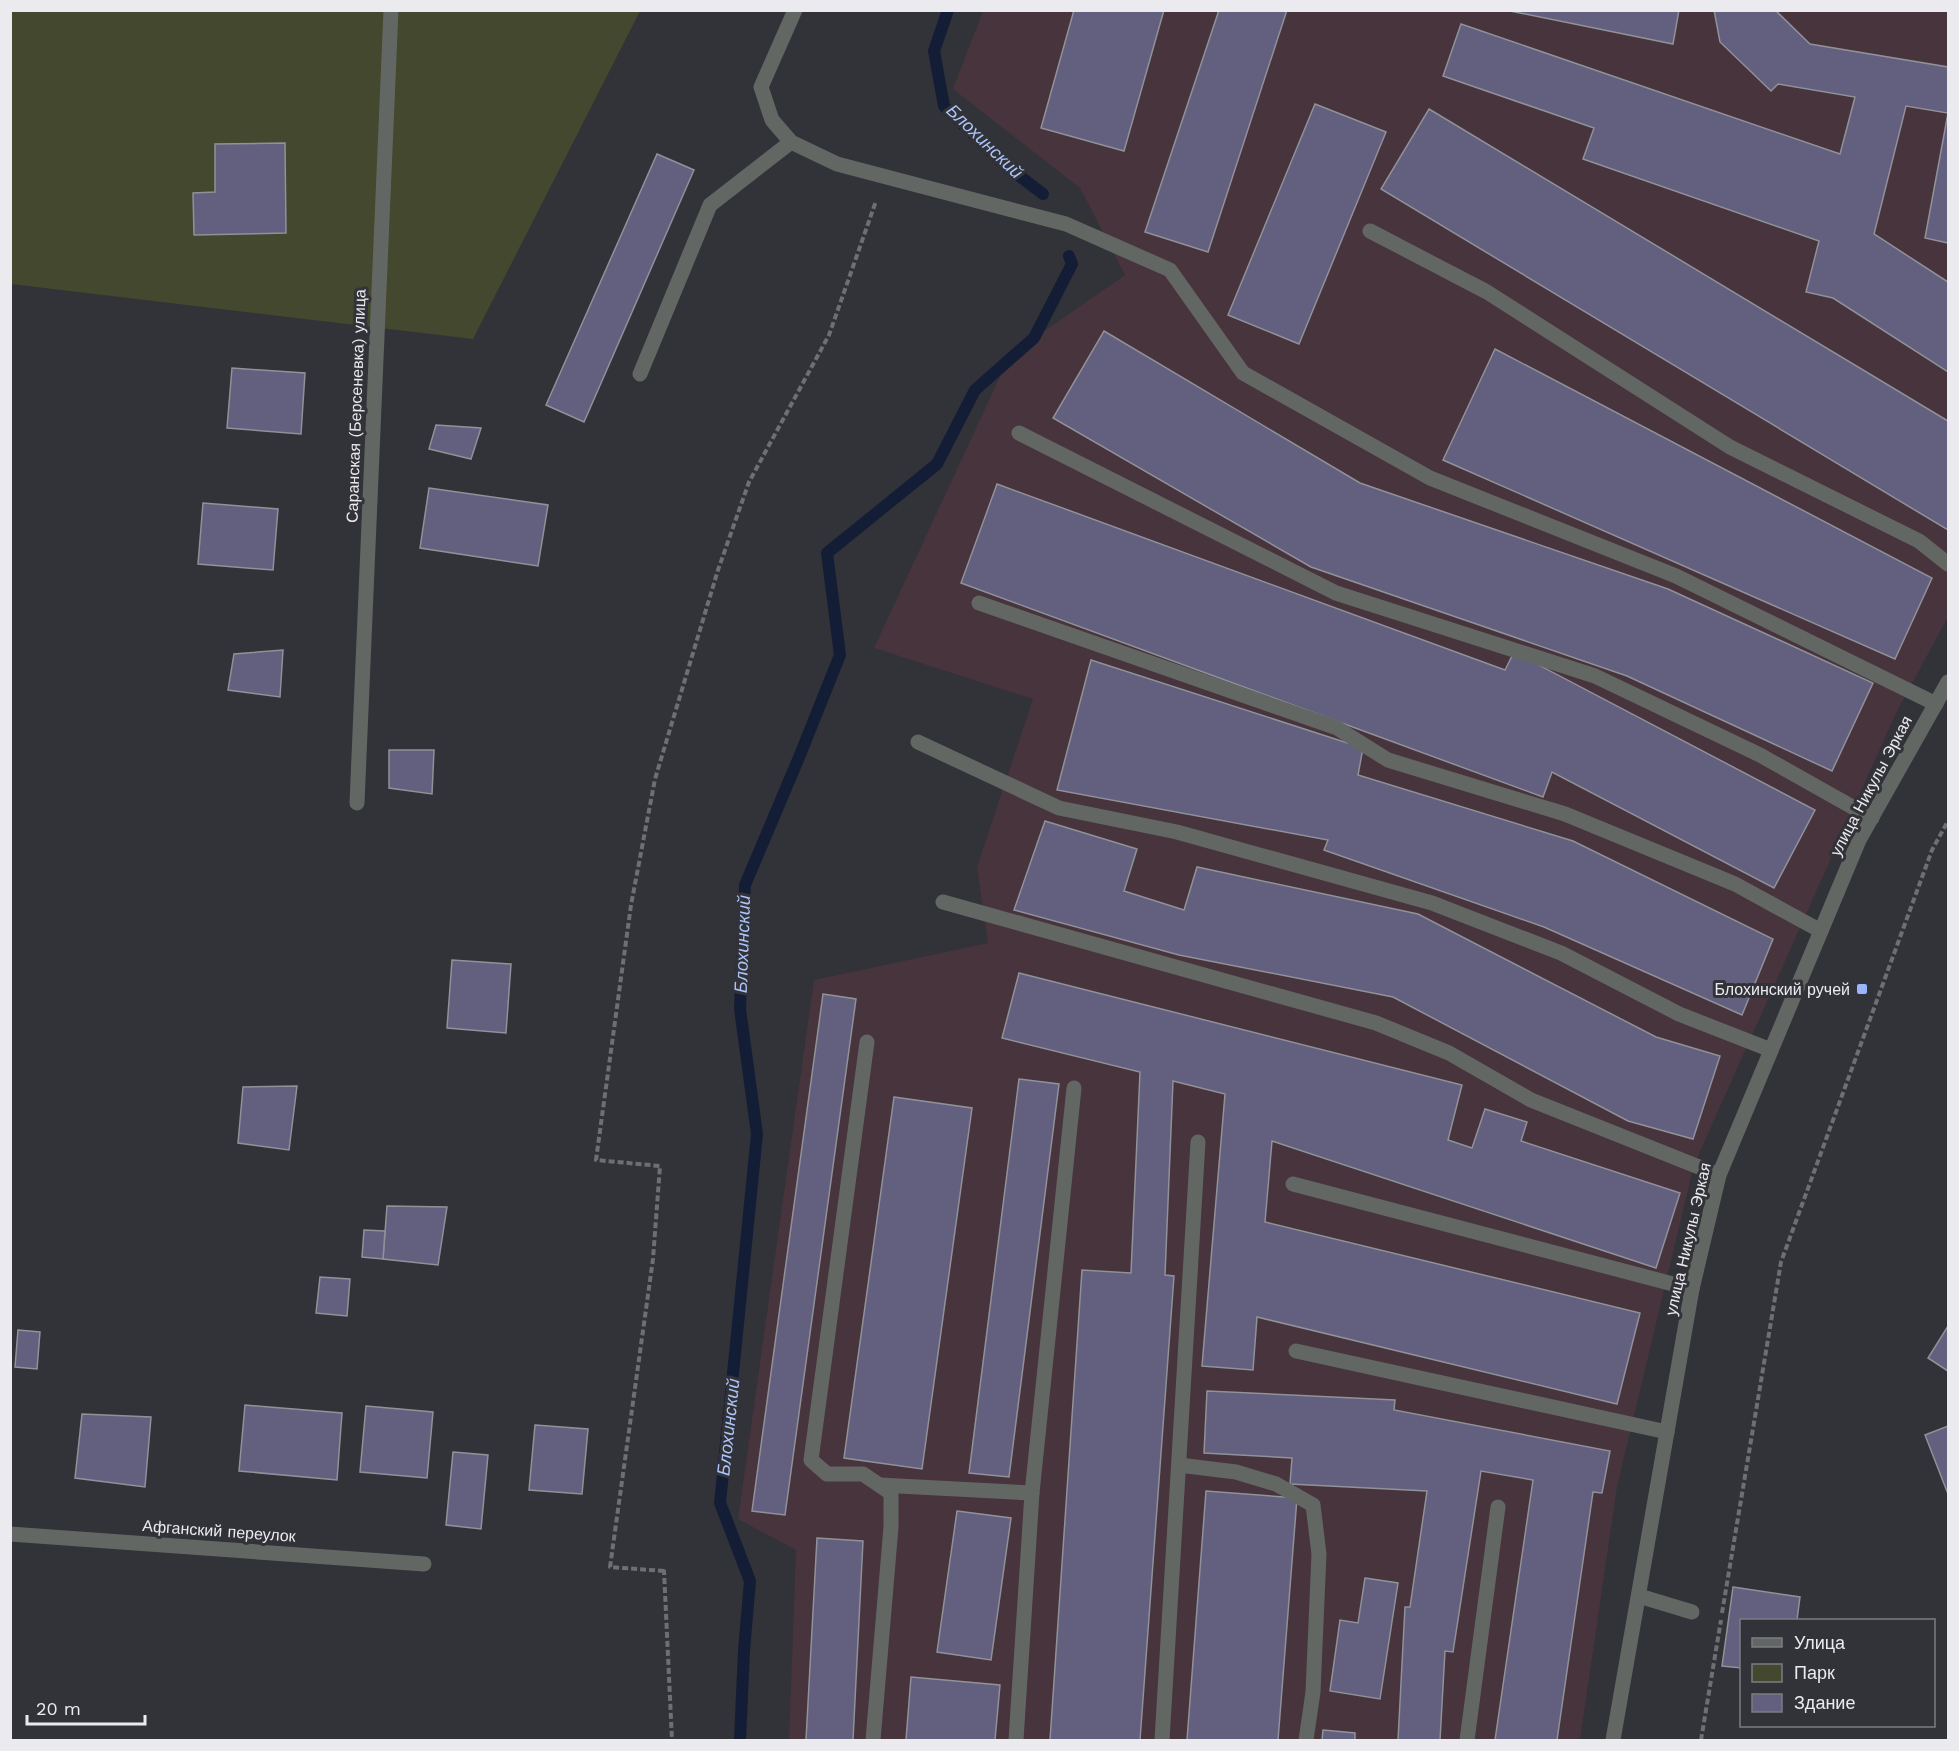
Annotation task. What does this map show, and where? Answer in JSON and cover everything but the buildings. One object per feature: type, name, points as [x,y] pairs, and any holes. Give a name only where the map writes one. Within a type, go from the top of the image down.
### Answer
[{"type":"street","name":"Саранская (Берсеневка) улица","points":[[357,802],[391,10]]},
{"type":"street","points":[[795,10],[761,87],[772,120],[790,142],[837,164],[1066,224],[1170,270],[1243,373],[1430,478],[1676,576],[1936,704]]},
{"type":"street","points":[[640,374],[710,205],[790,142]]},
{"type":"street","points":[[1370,231],[1487,292],[1730,447],[1920,541],[1948,564]]},
{"type":"street","points":[[1019,433],[1336,593],[1595,676],[1760,755],[1872,818]]},
{"type":"street","points":[[979,603],[1336,728],[1388,760],[1565,814],[1734,884],[1821,931]]},
{"type":"street","name":"улица Никулы Эркая","points":[[1613,1740],[1692,1289],[1719,1175],[1859,840],[1948,682]]},
{"type":"street","points":[[918,742],[1059,808],[1177,832],[1432,903],[1561,953],[1679,1014],[1771,1050]]},
{"type":"street","points":[[943,902],[1376,1023],[1449,1053],[1531,1100],[1719,1175]]},
{"type":"street","points":[[867,1042],[811,1460],[826,1474],[863,1474],[891,1493],[891,1527],[873,1740]]},
{"type":"street","points":[[1016,1740],[1032,1493],[1074,1088]]},
{"type":"street","points":[[1162,1740],[1198,1142]]},
{"type":"street","points":[[1293,1184],[1692,1289]]},
{"type":"street","points":[[1296,1351],[1667,1432]]},
{"type":"street","points":[[1179,1465],[1236,1472],[1276,1484],[1313,1505],[1319,1554],[1313,1692],[1306,1740]]},
{"type":"street","points":[[880,1485],[1032,1493]]},
{"type":"street","points":[[1467,1740],[1498,1506]]},
{"type":"street","name":"Афганский переулок","points":[[10,1534],[424,1564]]},
{"type":"street","points":[[1639,1596],[1692,1612]]},
{"type":"path","points":[[664,1571],[610,1567],[653,1259],[660,1166],[596,1160],[631,905],[656,779],[718,570],[749,482],[829,335],[876,201],[887,177]]},
{"type":"path","points":[[1701,1740],[1781,1262],[1932,850],[1948,821]]},
{"type":"path","points":[[607,1567],[664,1571]]},
{"type":"path","points":[[664,1571],[672,1740]]},
{"type":"shaded area","points":[[983,11],[1948,11],[1948,617],[1896,713],[1694,1165],[1617,1487],[1580,1740],[789,1740],[796,1550],[738,1519],[814,980],[988,943],[977,867],[1033,699],[874,648],[1010,355],[1125,275],[1080,188],[953,89]]},
{"type":"green space","points":[[11,11],[640,11],[473,339],[11,284]]},
{"type":"waterway","name":"Блохинский","points":[[948,10],[934,51],[944,106],[1005,165],[1043,194]]},
{"type":"waterway","name":"Блохинский","points":[[740,1740],[750,1581],[720,1503],[757,1134],[740,1009],[745,885],[840,655],[827,553],[937,464],[975,390],[1034,338],[1072,264],[1069,256]]},
{"type":"place","name":"Блохинский ручей","points":[[1862,989]]}]
